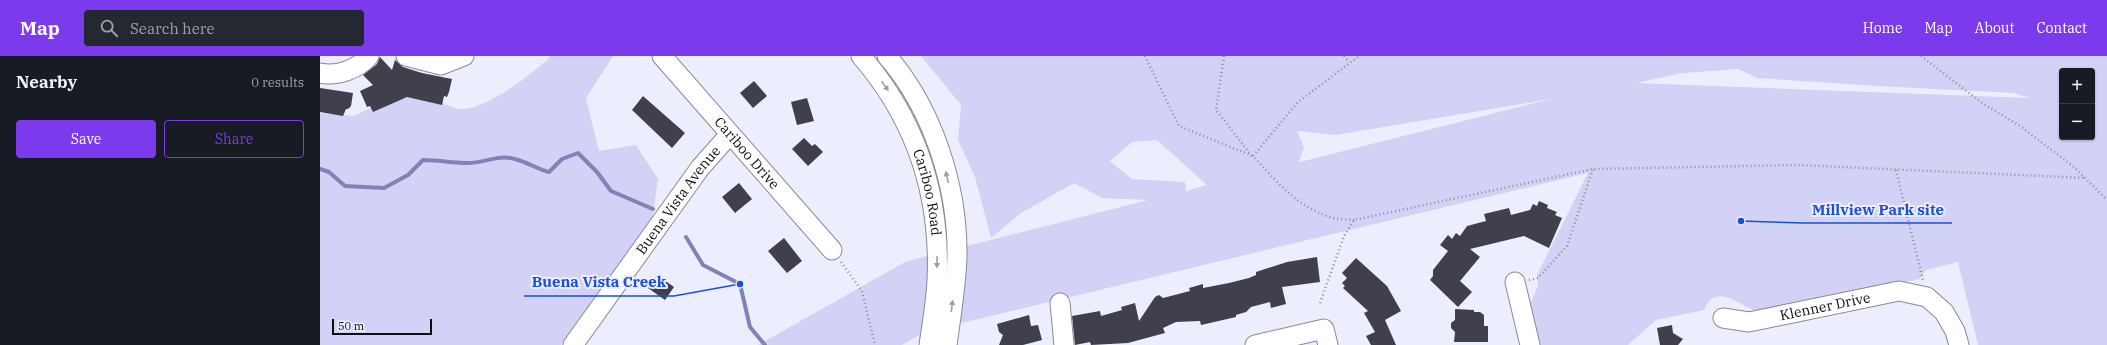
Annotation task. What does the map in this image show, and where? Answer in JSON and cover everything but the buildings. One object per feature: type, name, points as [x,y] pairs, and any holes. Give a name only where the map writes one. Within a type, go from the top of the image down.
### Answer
[{"type":"street","points":[[320,73],[326,74],[344,72],[363,63],[370,56]]},
{"type":"street","points":[[406,56],[440,65],[464,56]]},
{"type":"street","name":"Cariboo Drive","points":[[662,56],[832,250]]},
{"type":"street","name":"Cariboo Road","points":[[861,56],[887,88],[902,113],[911,132],[928,179],[933,202],[937,250],[937,282],[929,345]]},
{"type":"street","name":"Cariboo Road","points":[[887,56],[914,96],[927,121],[937,144],[952,200],[956,221],[957,256],[947,345]]},
{"type":"street","name":"Buena Vista Avenue","points":[[573,345],[700,168],[730,134]]},
{"type":"street","points":[[1515,282],[1530,345]]},
{"type":"street","name":"Klenner Drive","points":[[1723,318],[1749,322],[1899,291],[1927,297]]},
{"type":"street","points":[[1927,297],[1944,312],[1955,330],[1958,345]]},
{"type":"street","points":[[1060,303],[1064,345]]},
{"type":"street","points":[[1255,345],[1324,329],[1328,345]]},
{"type":"path","points":[[1145,56],[1179,126],[1252,156]]},
{"type":"path","points":[[1224,56],[1216,110],[1252,156],[1289,194],[1316,212],[1331,218],[1354,220],[1593,169],[1798,165],[2086,178]]},
{"type":"path","points":[[1344,56],[1348,61]]},
{"type":"path","points":[[1252,156],[1298,102],[1359,56]]},
{"type":"path","points":[[1921,56],[1982,103],[2020,126],[2074,167],[2107,200]]},
{"type":"path","points":[[1538,278],[1567,246],[1593,169]]},
{"type":"path","points":[[1896,170],[1927,297]]},
{"type":"path","points":[[1320,303],[1344,236],[1354,220]]},
{"type":"path","points":[[832,250],[862,291],[875,345]]},
{"type":"shaded area","points":[[551,56],[613,56],[586,98],[599,151],[636,145],[658,179],[652,220],[561,345],[320,345],[320,113],[354,116],[412,88],[456,108],[470,108],[495,98],[508,90],[534,71]]},
{"type":"shaded area","points":[[921,56],[2107,56],[2107,345],[1978,345],[1958,262],[1926,270],[1920,279],[1760,312],[1723,296],[1716,297],[1709,301],[1704,310],[1656,320],[1628,345],[1539,345],[1530,305],[1538,285],[1537,275],[1588,173],[957,324],[963,247],[1148,200],[1102,198],[1074,183],[1021,213],[991,238],[975,177],[958,140],[961,105]],"holes":[[[1738,69],[1757,78],[2013,93],[2030,98],[1636,83],[1683,73]],[[1551,99],[1299,162],[1304,147],[1297,131],[1336,135]],[[1157,140],[1207,185],[1186,191],[1185,182],[1132,179],[1110,161],[1132,142]]]},
{"type":"shaded area","points":[[930,255],[928,289],[921,334],[902,345],[758,345],[905,262]]},
{"type":"waterway","points":[[320,169],[329,172],[345,186],[384,188],[408,175],[423,160],[472,163],[496,158],[509,158],[519,160],[549,172],[562,159],[578,153],[597,172],[611,191],[653,209]]},
{"type":"waterway","points":[[686,237],[703,265],[740,284],[750,327],[765,345]]},
{"type":"place","name":"Millview Park site","points":[[1741,221]]},
{"type":"place","name":"Buena Vista Creek","points":[[740,284]]}]
